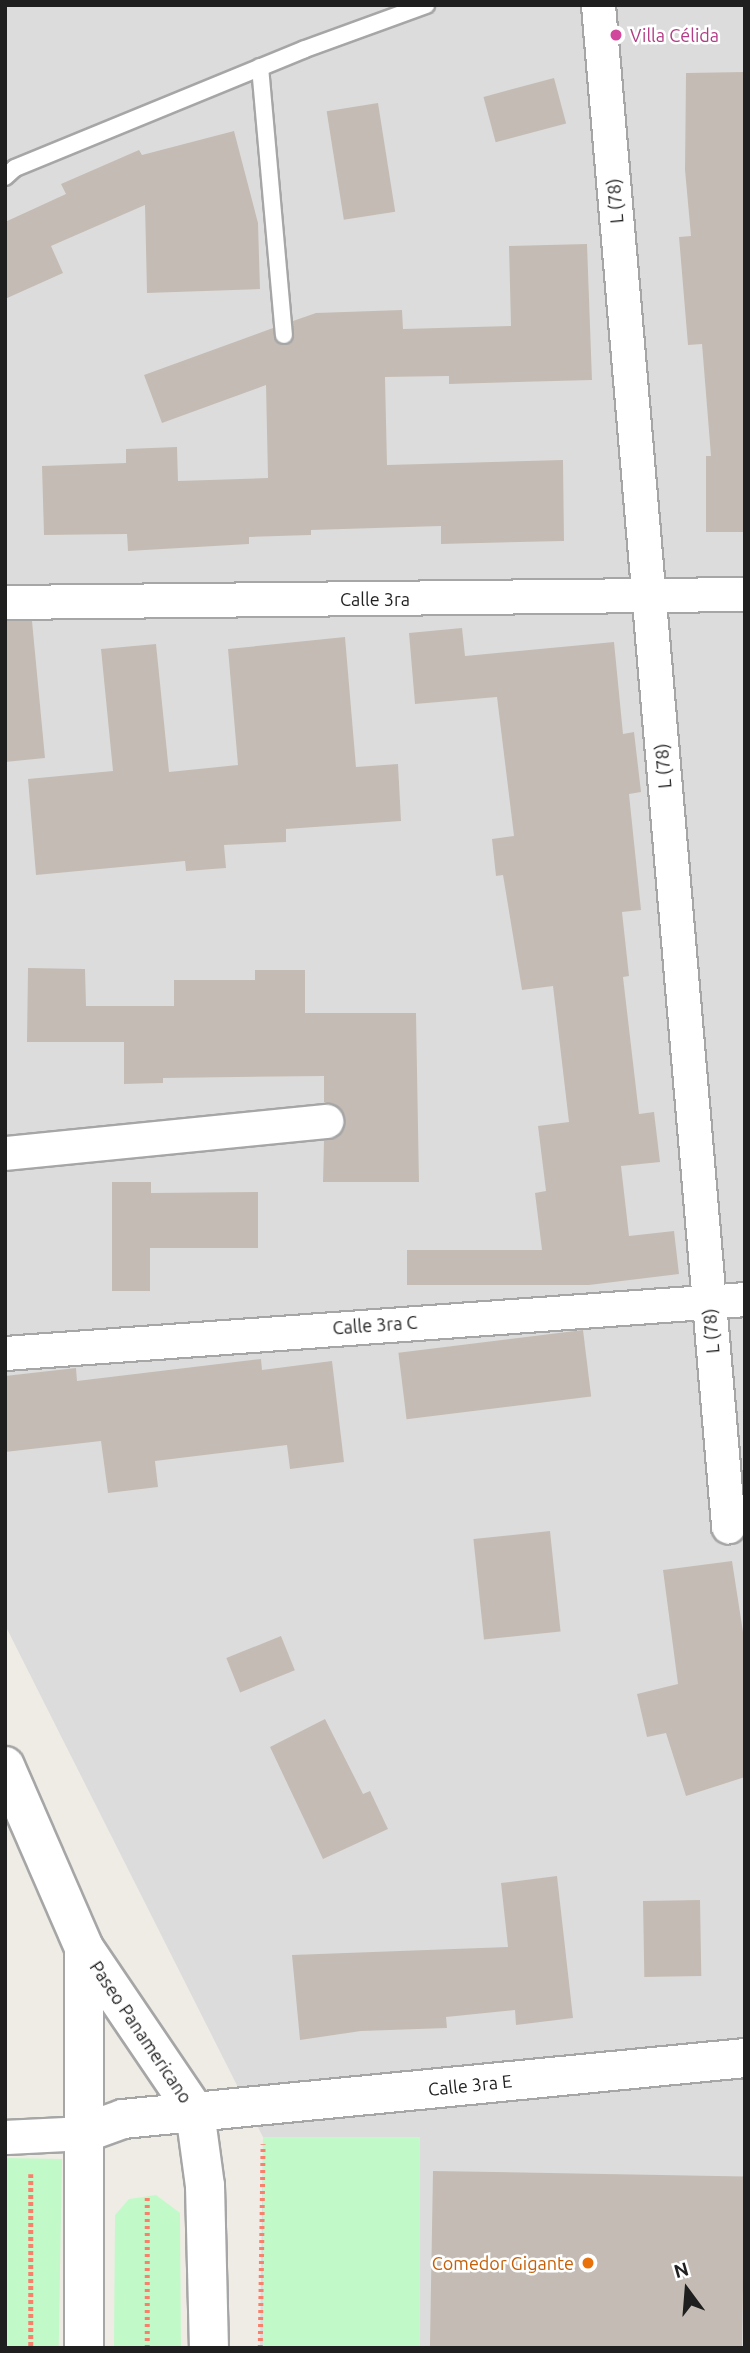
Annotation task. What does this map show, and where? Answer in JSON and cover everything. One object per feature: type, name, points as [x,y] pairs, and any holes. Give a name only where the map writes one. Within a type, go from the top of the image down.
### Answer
[{"type":"street","name":"L (78)","points":[[598,5],[728,1526]]},
{"type":"street","name":"Calle 3ra","points":[[5,602],[745,594]]},
{"type":"street","points":[[5,1153],[326,1121]]},
{"type":"street","name":"Calle 3ra C","points":[[5,1353],[745,1299]]},
{"type":"street","points":[[5,1766],[84,1948]]},
{"type":"street","name":"Paseo Panamericano","points":[[84,1948],[195,2112],[205,2186],[209,2348]]},
{"type":"street","name":"Paseo Panamericano","points":[[84,1948],[84,2348]]},
{"type":"street","name":"Calle 3ra E","points":[[84,2133],[123,2119],[745,2058]]},
{"type":"street","points":[[18,2136],[84,2133]]},
{"type":"lane","points":[[5,177],[15,168],[260,68],[426,5]]},
{"type":"lane","points":[[260,68],[284,335]]},
{"type":"path","points":[[260,2348],[261,2105]]},
{"type":"path","points":[[18,2136],[31,2348]]},
{"type":"path","points":[[147,2196],[147,2348]]},
{"type":"shaded area","points":[[5,5],[745,5],[745,2348],[260,2348],[263,2137],[5,1625]]},
{"type":"green space","points":[[263,2137],[420,2137],[420,2348],[263,2348]]},
{"type":"green space","points":[[5,2158],[62,2159],[59,2348],[5,2347]]},
{"type":"green space","points":[[156,2195],[180,2213],[181,2348],[114,2348],[115,2215],[129,2199]]},
{"type":"building","points":[[745,72],[745,532],[706,532],[706,456],[711,456],[702,344],[688,345],[679,237],[691,236],[685,170],[686,73]]},
{"type":"building","points":[[554,78],[566,123],[496,142],[483,97]]},
{"type":"building","points":[[378,103],[395,212],[344,220],[327,111]]},
{"type":"building","points":[[234,131],[258,223],[260,289],[147,293],[145,205],[51,246],[63,273],[5,299],[5,222],[66,194],[61,184],[139,150],[142,155]]},
{"type":"building","points":[[587,244],[592,380],[449,384],[449,376],[385,377],[387,465],[563,460],[564,541],[441,544],[441,526],[311,530],[311,535],[249,537],[249,544],[128,551],[127,534],[44,535],[42,466],[126,463],[126,449],[177,447],[178,481],[268,478],[266,385],[162,423],[144,375],[273,328],[276,342],[289,344],[293,321],[316,313],[402,310],[403,329],[511,326],[509,246]]},
{"type":"building","points":[[5,621],[32,621],[45,758],[5,762]]},
{"type":"building","points":[[462,628],[465,656],[614,642],[623,734],[634,732],[641,792],[629,794],[641,910],[622,912],[629,976],[623,977],[639,1114],[654,1112],[660,1162],[621,1166],[629,1236],[674,1231],[679,1274],[589,1285],[407,1285],[407,1250],[542,1250],[535,1193],[546,1191],[538,1126],[569,1122],[553,986],[522,990],[503,875],[496,876],[492,839],[514,836],[497,697],[415,704],[409,633]]},
{"type":"building","points":[[345,637],[356,767],[398,764],[401,821],[286,829],[286,842],[224,845],[226,868],[186,871],[185,861],[36,875],[28,779],[113,771],[101,649],[156,644],[169,772],[238,765],[228,649]]},
{"type":"building","points":[[28,968],[85,969],[86,1006],[174,1006],[174,980],[255,980],[255,970],[305,970],[305,1013],[416,1013],[419,1182],[323,1182],[324,1141],[338,1136],[345,1120],[341,1109],[324,1102],[324,1076],[163,1078],[163,1083],[124,1084],[124,1042],[27,1042]]},
{"type":"building","points":[[112,1182],[151,1182],[151,1193],[258,1192],[258,1248],[150,1248],[150,1291],[112,1291]]},
{"type":"building","points":[[583,1330],[591,1397],[407,1419],[398,1353]]},
{"type":"building","points":[[261,1359],[262,1370],[332,1361],[344,1462],[290,1469],[287,1445],[155,1461],[158,1487],[108,1493],[101,1441],[5,1452],[5,1376],[76,1368],[77,1381]]},
{"type":"building","points":[[550,1531],[561,1631],[484,1639],[473,1539]]},
{"type":"building","points":[[732,1561],[745,1645],[745,1777],[686,1796],[666,1733],[647,1737],[637,1694],[678,1684],[663,1570]]},
{"type":"building","points":[[281,1636],[295,1670],[240,1692],[226,1658]]},
{"type":"building","points":[[325,1719],[363,1794],[370,1791],[388,1829],[323,1859],[270,1747]]},
{"type":"building","points":[[557,1876],[573,2018],[516,2025],[515,2010],[446,2017],[447,2028],[361,2031],[300,2040],[292,1955],[508,1947],[501,1883]]},
{"type":"building","points":[[700,1900],[701,1976],[644,1977],[643,1901]]},
{"type":"building","name":"Comedor Gigante","points":[[433,2171],[745,2176],[742,2348],[430,2348]]},
{"type":"place","name":"Villa Célida","points":[[616,35]]},
{"type":"place","name":"Comedor Gigante","points":[[588,2263]]}]
